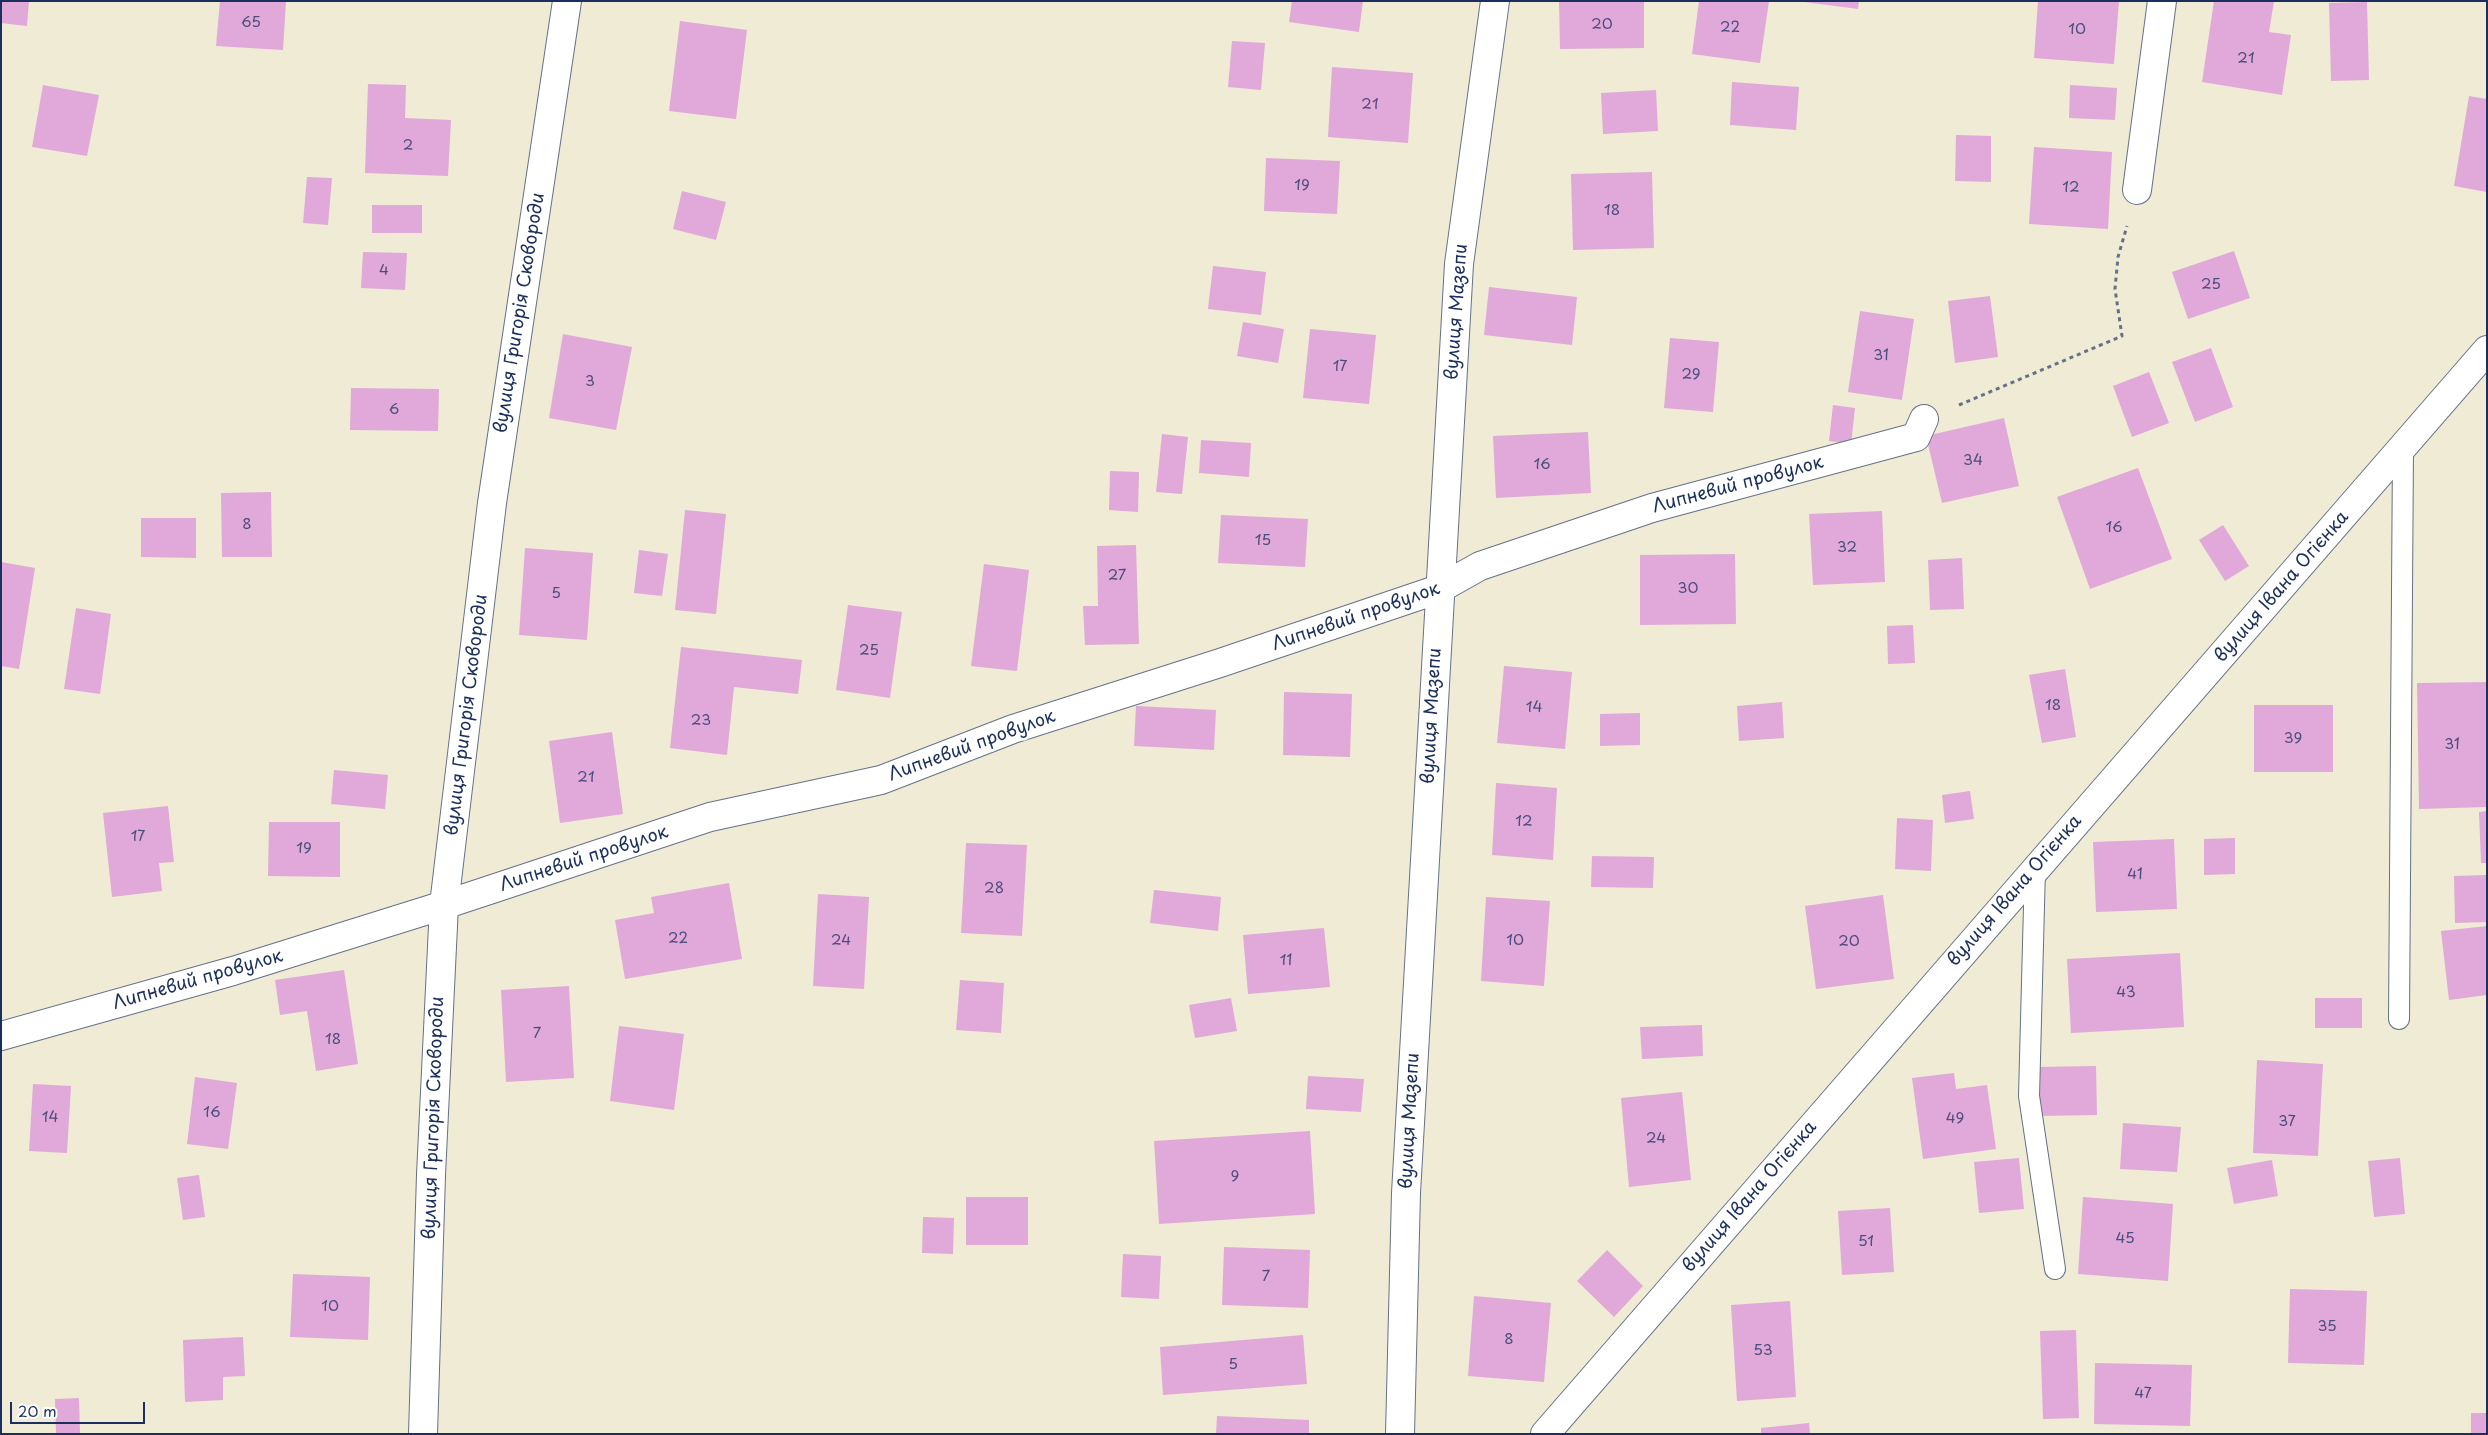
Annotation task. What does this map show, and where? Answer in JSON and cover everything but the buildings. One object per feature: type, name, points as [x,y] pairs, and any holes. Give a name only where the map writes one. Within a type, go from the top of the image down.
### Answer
[{"type":"street","name":"вулиця Григорія Сковороди","points":[[423,1434],[432,1165],[444,905],[492,503],[567,1]]},
{"type":"street","name":"вулиця Мазепи","points":[[1400,1434],[1406,1193],[1459,264],[1495,1]]},
{"type":"street","points":[[2137,190],[2162,1]]},
{"type":"street","name":"вулиця Івана Огієнка","points":[[1546,1434],[2035,868],[2403,449],[2487,350]]},
{"type":"street","name":"Липневий провулок","points":[[1,1036],[234,972],[710,817],[881,780],[1013,729],[1220,663],[1439,589],[1480,566],[1652,508],[1916,438],[1924,420]]},
{"type":"lane","points":[[2400,1019],[2403,449]]},
{"type":"lane","points":[[2035,868],[2029,1096],[2055,1269]]},
{"type":"path","points":[[1924,420],[2122,336],[2115,289],[2118,258],[2137,190]]}]
